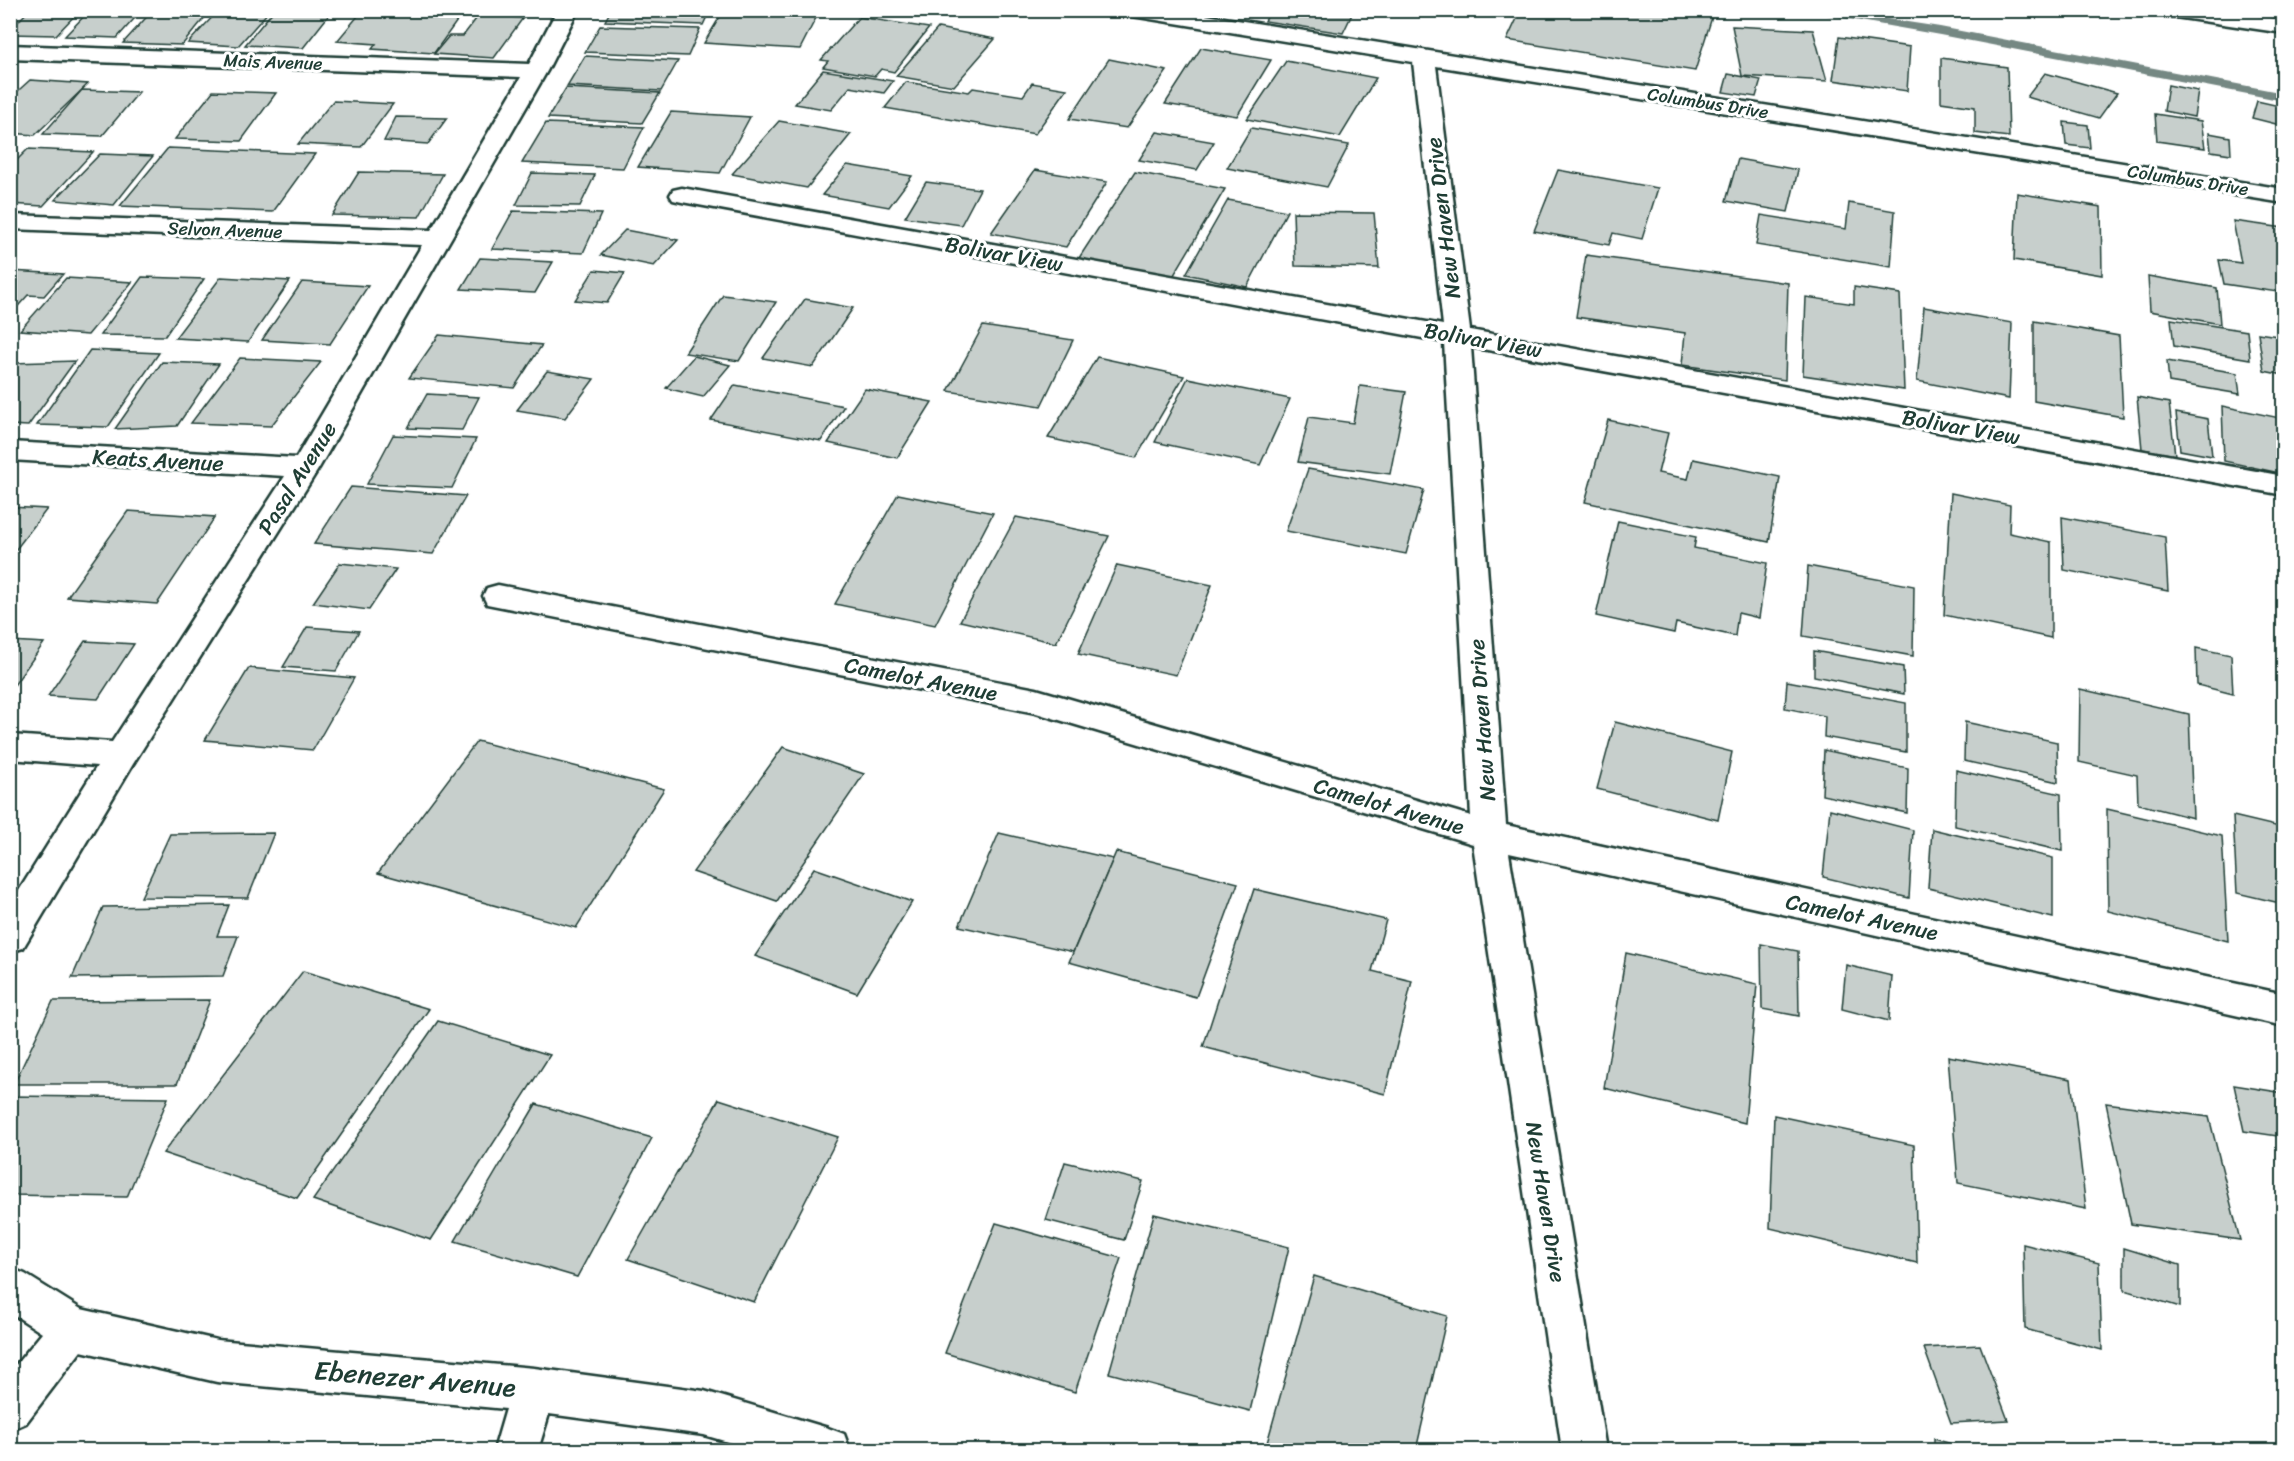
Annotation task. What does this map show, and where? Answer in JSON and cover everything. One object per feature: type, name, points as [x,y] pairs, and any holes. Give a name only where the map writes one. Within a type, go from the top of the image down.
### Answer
[{"type":"main road","name":"Pasal Avenue","points":[[10,937],[121,755],[305,468],[536,71],[568,10]]},
{"type":"main road","name":"Columbus Drive","points":[[1132,10],[2283,196]]},
{"type":"main road","points":[[2168,10],[2283,27]]},
{"type":"main road","name":"Mais Avenue","points":[[10,52],[536,71]]},
{"type":"main road","name":"New Haven Drive","points":[[1424,58],[1457,335],[1489,836],[1584,1450]]},
{"type":"main road","name":"Bolivar View","points":[[682,195],[2283,486]]},
{"type":"main road","name":"Selvon Avenue","points":[[10,222],[440,238]]},
{"type":"main road","name":"Keats Avenue","points":[[10,451],[305,468]]},
{"type":"main road","name":"Camelot Avenue","points":[[498,596],[1036,701],[1489,836],[2283,1010]]},
{"type":"main road","points":[[10,747],[121,755]]},
{"type":"main road","name":"Ebenezer Avenue","points":[[10,1288],[72,1328],[217,1361],[534,1390],[704,1413],[828,1450]]},
{"type":"main road","points":[[10,1408],[72,1328]]},
{"type":"main road","points":[[516,1450],[534,1390]]},
{"type":"building","points":[[29,10],[80,10],[56,35],[10,34],[10,30]]},
{"type":"building","points":[[90,10],[142,10],[117,38],[65,36]]},
{"type":"building","points":[[153,10],[211,10],[182,45],[123,43]]},
{"type":"building","points":[[219,10],[270,10],[238,46],[188,43]]},
{"type":"building","points":[[274,10],[333,10],[303,48],[245,45]]},
{"type":"building","points":[[363,10],[462,14],[434,53],[372,49],[376,44],[337,41]]},
{"type":"building","points":[[611,10],[710,10],[703,25],[605,21]]},
{"type":"building","points":[[724,10],[820,10],[800,49],[704,43]]},
{"type":"building","points":[[1271,10],[1354,10],[1343,33],[1265,21]]},
{"type":"building","points":[[1521,10],[1714,11],[1695,71],[1507,40]]},
{"type":"building","points":[[479,15],[523,18],[494,58],[434,54],[449,36],[463,36]]},
{"type":"building","points":[[859,17],[929,28],[894,72],[881,69],[875,76],[823,67],[828,61],[821,60]]},
{"type":"building","points":[[600,26],[700,29],[688,56],[585,52]]},
{"type":"building","points":[[1732,26],[1813,30],[1827,81],[1742,76]]},
{"type":"building","points":[[938,28],[995,39],[954,86],[896,76]]},
{"type":"building","points":[[1839,37],[1910,47],[1907,91],[1833,80]]},
{"type":"building","points":[[1201,48],[1271,60],[1237,116],[1165,104]]},
{"type":"building","points":[[585,56],[678,61],[661,91],[567,86]]},
{"type":"building","points":[[1941,58],[2007,67],[2009,137],[1975,133],[1975,107],[1941,102]]},
{"type":"building","points":[[1109,59],[1167,71],[1127,128],[1069,119]]},
{"type":"building","points":[[1286,61],[1376,78],[1340,137],[1247,119]]},
{"type":"building","points":[[823,70],[893,81],[884,93],[850,87],[831,110],[795,104]]},
{"type":"building","points":[[2045,73],[2117,93],[2099,118],[2027,97]]},
{"type":"building","points":[[1728,74],[1761,80],[1756,97],[1723,92]]},
{"type":"building","points":[[30,80],[88,84],[35,135],[10,133],[10,98]]},
{"type":"building","points":[[906,82],[969,92],[973,88],[1023,96],[1032,83],[1067,89],[1035,134],[885,108]]},
{"type":"building","points":[[2168,85],[2198,91],[2194,117],[2164,111]]},
{"type":"building","points":[[566,88],[660,93],[642,123],[548,118]]},
{"type":"building","points":[[82,90],[139,92],[102,136],[43,134]]},
{"type":"building","points":[[213,91],[276,93],[241,141],[175,139]]},
{"type":"building","points":[[333,101],[393,104],[361,147],[298,144]]},
{"type":"building","points":[[2257,101],[2284,107],[2284,126],[2252,118]]},
{"type":"building","points":[[671,112],[750,117],[720,173],[638,167]]},
{"type":"building","points":[[2155,114],[2201,121],[2205,148],[2157,141]]},
{"type":"building","points":[[396,117],[447,118],[428,144],[384,141]]},
{"type":"building","points":[[779,121],[851,134],[807,188],[732,174]]},
{"type":"building","points":[[2064,122],[2088,125],[2090,148],[2066,145]]},
{"type":"building","points":[[546,123],[644,127],[623,168],[522,163]]},
{"type":"building","points":[[1251,128],[1349,145],[1327,187],[1227,168]]},
{"type":"building","points":[[1157,132],[1214,142],[1197,170],[1139,160]]},
{"type":"building","points":[[2209,133],[2230,137],[2231,154],[2211,151]]},
{"type":"building","points":[[168,148],[315,154],[273,212],[120,206]]},
{"type":"building","points":[[28,149],[93,152],[43,206],[10,204],[10,167]]},
{"type":"building","points":[[100,154],[153,156],[114,205],[55,200]]},
{"type":"building","points":[[1738,159],[1798,170],[1788,212],[1726,201]]},
{"type":"building","points":[[847,165],[912,176],[889,207],[822,195]]},
{"type":"building","points":[[1035,170],[1107,182],[1066,247],[991,233]]},
{"type":"building","points":[[1558,170],[1658,188],[1642,239],[1613,233],[1609,245],[1534,231]]},
{"type":"building","points":[[359,172],[443,174],[419,217],[332,215]]},
{"type":"building","points":[[1135,172],[1225,189],[1171,280],[1077,261]]},
{"type":"building","points":[[532,173],[595,175],[580,206],[516,205]]},
{"type":"building","points":[[926,182],[980,189],[961,225],[905,217]]},
{"type":"building","points":[[2017,193],[2101,207],[2102,275],[2014,260]]},
{"type":"building","points":[[1228,200],[1287,211],[1247,287],[1186,274]]},
{"type":"building","points":[[1849,203],[1895,211],[1891,267],[1756,245],[1761,215],[1846,229]]},
{"type":"building","points":[[513,211],[601,214],[583,253],[492,249]]},
{"type":"building","points":[[1293,212],[1374,213],[1379,268],[1295,266]]},
{"type":"building","points":[[2233,221],[2284,228],[2284,293],[2224,284],[2219,260],[2241,263]]},
{"type":"building","points":[[625,230],[678,240],[654,266],[601,255]]},
{"type":"building","points":[[1586,255],[1788,283],[1785,380],[1682,365],[1685,333],[1576,317]]},
{"type":"building","points":[[480,258],[553,262],[535,293],[461,289]]},
{"type":"building","points":[[594,270],[625,273],[607,303],[575,300]]},
{"type":"building","points":[[10,271],[63,274],[44,296],[28,295],[10,315]]},
{"type":"building","points":[[2148,276],[2217,288],[2220,324],[2150,311]]},
{"type":"building","points":[[142,277],[204,279],[165,336],[100,335]]},
{"type":"building","points":[[221,277],[290,281],[248,342],[175,338]]},
{"type":"building","points":[[66,278],[132,282],[88,335],[20,330]]},
{"type":"building","points":[[302,282],[368,286],[330,344],[262,340]]},
{"type":"building","points":[[1854,287],[1900,294],[1904,390],[1803,375],[1806,297],[1854,304]]},
{"type":"building","points":[[723,295],[776,302],[739,361],[685,353]]},
{"type":"building","points":[[805,299],[853,308],[813,367],[763,358]]},
{"type":"building","points":[[1924,307],[2012,323],[2009,399],[1917,381]]},
{"type":"building","points":[[2171,319],[2247,331],[2250,359],[2174,346]]},
{"type":"building","points":[[2034,321],[2119,336],[2123,417],[2034,401]]},
{"type":"building","points":[[983,326],[1073,340],[1041,406],[948,391]]},
{"type":"building","points":[[2258,333],[2284,337],[2284,375],[2264,371]]},
{"type":"building","points":[[439,335],[542,345],[514,388],[409,378]]},
{"type":"building","points":[[90,350],[159,353],[108,427],[37,425]]},
{"type":"building","points":[[694,356],[730,365],[703,397],[666,388]]},
{"type":"building","points":[[1097,357],[1184,376],[1136,458],[1048,438]]},
{"type":"building","points":[[240,358],[321,362],[271,426],[191,423]]},
{"type":"building","points":[[75,361],[28,426],[10,425],[10,366],[13,363]]},
{"type":"building","points":[[2167,361],[2237,373],[2240,394],[2169,382]]},
{"type":"building","points":[[162,362],[219,364],[177,426],[115,429]]},
{"type":"building","points":[[547,371],[594,379],[565,418],[517,410]]},
{"type":"building","points":[[1188,378],[1290,399],[1260,465],[1155,442]]},
{"type":"building","points":[[735,385],[844,406],[821,441],[711,420]]},
{"type":"building","points":[[1360,386],[1406,392],[1390,474],[1298,462],[1309,417],[1353,423]]},
{"type":"building","points":[[865,389],[932,402],[897,458],[828,443]]},
{"type":"building","points":[[427,394],[479,397],[462,430],[408,428]]},
{"type":"building","points":[[2137,397],[2169,403],[2175,455],[2142,449]]},
{"type":"building","points":[[2222,406],[2280,418],[2284,474],[2224,461]]},
{"type":"building","points":[[2176,413],[2208,419],[2212,456],[2180,450]]},
{"type":"building","points":[[1608,420],[1668,433],[1658,473],[1688,479],[1693,459],[1780,477],[1769,542],[1585,502]]},
{"type":"building","points":[[393,435],[476,439],[452,488],[367,484]]},
{"type":"building","points":[[1308,469],[1424,490],[1406,554],[1286,531]]},
{"type":"building","points":[[351,487],[466,496],[433,554],[314,544]]},
{"type":"building","points":[[1951,493],[2010,505],[2009,533],[2051,542],[2051,638],[1944,615]]},
{"type":"building","points":[[898,494],[993,513],[935,625],[835,604]]},
{"type":"building","points":[[10,507],[47,509],[10,557]]},
{"type":"building","points":[[128,511],[215,517],[157,604],[67,597]]},
{"type":"building","points":[[1016,517],[1109,536],[1056,643],[960,621]]},
{"type":"building","points":[[2062,517],[2165,537],[2168,591],[2064,570]]},
{"type":"building","points":[[1618,521],[1696,537],[1694,548],[1767,563],[1759,618],[1738,613],[1735,636],[1676,623],[1674,633],[1596,616]]},
{"type":"building","points":[[340,563],[396,569],[369,610],[313,603]]},
{"type":"building","points":[[1117,565],[1212,585],[1176,675],[1078,654]]},
{"type":"building","points":[[1808,566],[1914,586],[1913,656],[1803,636]]},
{"type":"building","points":[[307,627],[359,631],[336,671],[283,667]]},
{"type":"building","points":[[10,641],[44,643],[10,691]]},
{"type":"building","points":[[85,641],[134,644],[98,699],[48,696]]},
{"type":"building","points":[[2196,648],[2231,655],[2233,694],[2197,685]]},
{"type":"building","points":[[1814,651],[1903,667],[1904,694],[1814,676]]},
{"type":"building","points":[[249,668],[354,678],[313,750],[205,740]]},
{"type":"building","points":[[1787,681],[1906,703],[1906,752],[1824,737],[1825,716],[1785,708]]},
{"type":"building","points":[[2080,689],[2189,714],[2193,818],[2138,804],[2137,775],[2079,762]]},
{"type":"building","points":[[1615,722],[1732,752],[1718,820],[1597,789]]},
{"type":"building","points":[[1965,722],[2057,742],[2058,782],[1964,761]]},
{"type":"building","points":[[477,741],[664,789],[576,928],[378,873]]},
{"type":"building","points":[[783,747],[864,774],[777,901],[693,872]]},
{"type":"building","points":[[1824,750],[1908,768],[1907,813],[1822,795]]},
{"type":"building","points":[[1956,770],[2061,794],[2062,851],[1955,826]]},
{"type":"building","points":[[1830,809],[1913,830],[1909,898],[1823,877]]},
{"type":"building","points":[[2107,809],[2222,836],[2228,941],[2108,911]]},
{"type":"building","points":[[2233,816],[2284,828],[2284,904],[2237,893]]},
{"type":"building","points":[[1932,829],[2053,858],[2053,918],[1928,888]]},
{"type":"building","points":[[274,833],[248,898],[141,897],[170,834]]},
{"type":"building","points":[[999,833],[1113,859],[1073,952],[959,926]]},
{"type":"building","points":[[1116,852],[1238,883],[1196,997],[1069,962]]},
{"type":"building","points":[[814,868],[912,902],[857,993],[755,956]]},
{"type":"building","points":[[1254,889],[1386,920],[1372,971],[1412,981],[1385,1094],[1203,1047]]},
{"type":"building","points":[[229,905],[217,936],[238,936],[223,976],[72,978],[103,907]]},
{"type":"building","points":[[1761,944],[1798,951],[1799,1016],[1762,1009]]},
{"type":"building","points":[[1626,953],[1757,984],[1745,1123],[1604,1088]]},
{"type":"building","points":[[1846,965],[1892,976],[1889,1021],[1842,1009]]},
{"type":"building","points":[[303,971],[429,1009],[297,1198],[163,1153]]},
{"type":"building","points":[[210,1000],[177,1084],[14,1084],[53,1001]]},
{"type":"building","points":[[438,1021],[550,1055],[431,1240],[313,1200]]},
{"type":"building","points":[[1948,1056],[2071,1079],[2086,1209],[1958,1183]]},
{"type":"building","points":[[2234,1085],[2284,1093],[2284,1137],[2244,1131]]},
{"type":"building","points":[[10,1096],[168,1098],[127,1197],[10,1195]]},
{"type":"building","points":[[719,1099],[838,1137],[754,1302],[628,1259]]},
{"type":"building","points":[[2106,1103],[2209,1117],[2240,1240],[2131,1224]]},
{"type":"building","points":[[536,1104],[652,1138],[577,1277],[455,1241]]},
{"type":"building","points":[[1774,1115],[1914,1145],[1917,1263],[1770,1228]]},
{"type":"building","points":[[1065,1162],[1143,1181],[1124,1240],[1046,1220]]},
{"type":"building","points":[[1154,1214],[1289,1247],[1250,1411],[1109,1373]]},
{"type":"building","points":[[996,1223],[1121,1258],[1075,1392],[945,1353]]},
{"type":"building","points":[[2023,1244],[2099,1263],[2102,1350],[2025,1329]]},
{"type":"building","points":[[2124,1248],[2180,1265],[2180,1307],[2124,1290]]},
{"type":"building","points":[[1314,1276],[1447,1316],[1416,1450],[1265,1450]]},
{"type":"building","points":[[1980,1345],[2008,1420],[1951,1423],[1924,1348]]},
{"type":"building","points":[[1934,1439],[1973,1450],[1934,1450]]},
{"type":"waterway","points":[[1803,10],[1940,31],[2284,97]]}]
